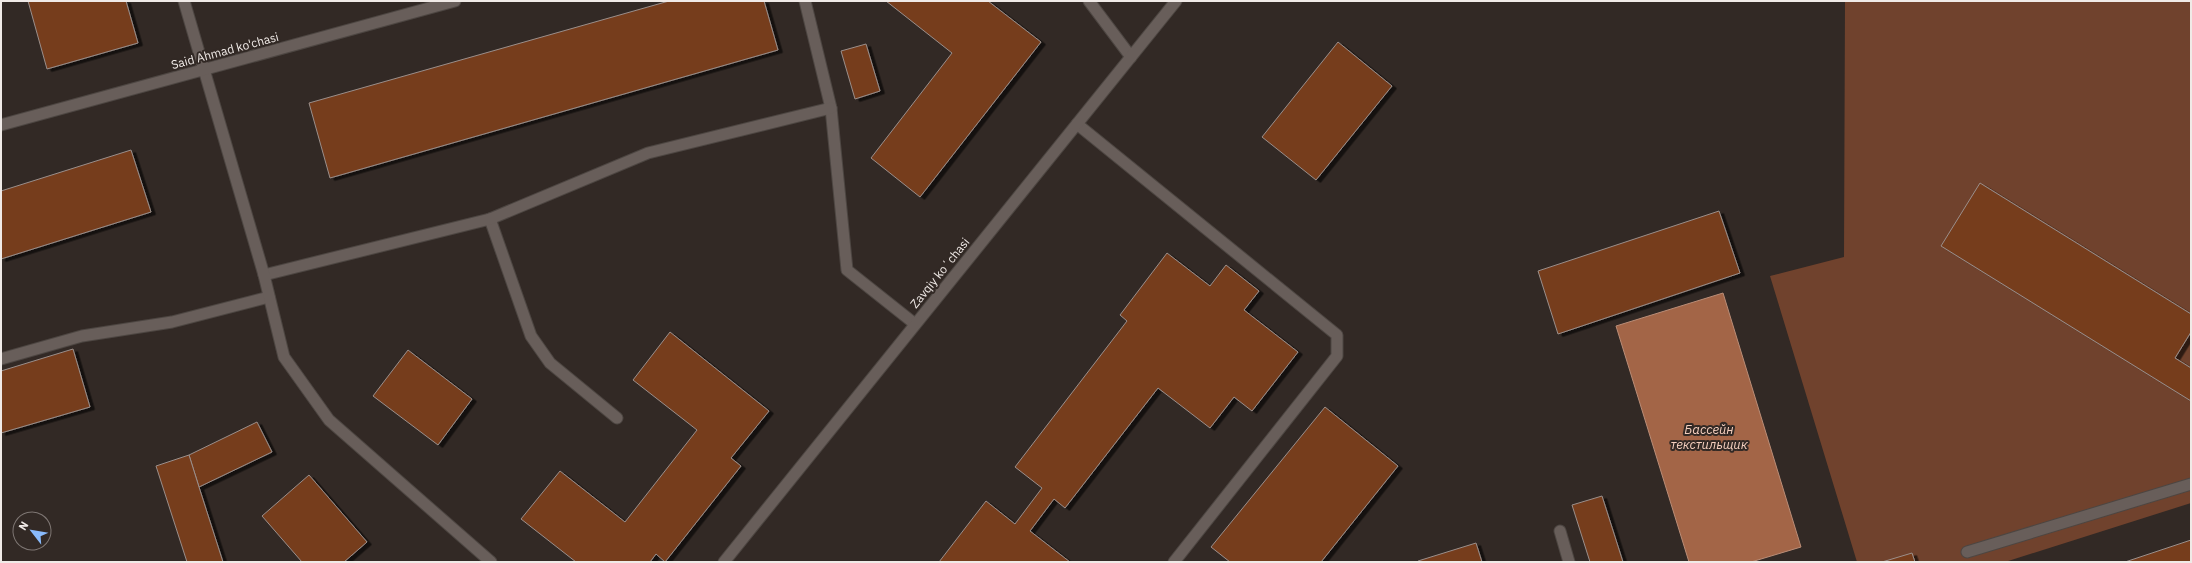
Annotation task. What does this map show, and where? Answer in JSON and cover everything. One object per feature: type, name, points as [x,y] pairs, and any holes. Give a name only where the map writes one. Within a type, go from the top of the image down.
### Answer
[{"type":"street","points":[[184,1],[264,274],[284,357],[329,420],[490,562]]},
{"type":"street","name":"Said Ahmad ko'chasi","points":[[1,126],[455,1]]},
{"type":"street","points":[[805,1],[831,108],[847,270],[915,324]]},
{"type":"street","points":[[1089,1],[1131,57]]},
{"type":"street","name":"Zavqiy koʻchasi","points":[[724,562],[1176,1]]},
{"type":"street","points":[[264,274],[490,219],[648,153],[831,108]]},
{"type":"street","points":[[1077,124],[1337,335],[1337,356],[1174,562]]},
{"type":"street","points":[[490,219],[531,336],[550,363],[617,418]]},
{"type":"street","points":[[1,359],[82,336],[172,322],[269,297]]},
{"type":"street","points":[[1967,552],[2191,484]]},
{"type":"street","points":[[1560,531],[1569,562]]},
{"type":"shaded area","points":[[1845,1],[2191,1],[2191,503],[2005,562],[1857,562],[1770,276],[1844,257]]},
{"type":"water","name":"Бассейн текстильщик","points":[[1723,293],[1801,547],[1751,562],[1689,562],[1616,326]]},
{"type":"building","points":[[28,1],[126,1],[138,43],[47,69]]},
{"type":"building","points":[[669,1],[764,1],[778,50],[330,178],[309,103]]},
{"type":"building","points":[[886,1],[988,1],[1041,42],[920,197],[871,158],[952,53]]},
{"type":"building","points":[[1338,42],[1392,86],[1316,180],[1262,137]]},
{"type":"building","points":[[866,44],[880,91],[855,99],[841,51]]},
{"type":"building","points":[[131,150],[151,212],[1,259],[1,191]]},
{"type":"building","points":[[1980,183],[2191,314],[2191,332],[2175,358],[2191,368],[2191,401],[1941,246]]},
{"type":"building","points":[[1719,211],[1740,273],[1558,334],[1538,271]]},
{"type":"building","points":[[1167,253],[1210,286],[1226,265],[1259,291],[1244,310],[1298,352],[1252,411],[1234,397],[1210,428],[1158,388],[1065,508],[1054,499],[1030,531],[1070,562],[939,562],[986,501],[1015,524],[1042,488],[1015,467],[1127,321],[1120,315]]},
{"type":"building","points":[[670,332],[769,411],[731,458],[741,466],[665,562],[656,554],[650,562],[576,562],[521,519],[560,471],[625,522],[697,430],[633,380]]},
{"type":"building","points":[[73,349],[90,407],[1,433],[1,371]]},
{"type":"building","points":[[408,350],[472,399],[438,445],[373,396]]},
{"type":"building","points":[[1325,407],[1398,466],[1321,562],[1230,562],[1211,547]]},
{"type":"building","points":[[257,422],[272,452],[199,487],[189,455]]},
{"type":"building","points":[[189,455],[223,562],[187,562],[156,466]]},
{"type":"building","points":[[309,475],[367,542],[344,562],[302,562],[262,516]]},
{"type":"building","points":[[1602,496],[1623,562],[1590,562],[1572,505]]},
{"type":"building","points":[[2191,540],[2191,562],[2125,562]]},
{"type":"building","points":[[1476,543],[1482,562],[1418,562],[1418,561]]},
{"type":"building","points":[[1912,553],[1915,562],[1882,562]]}]
